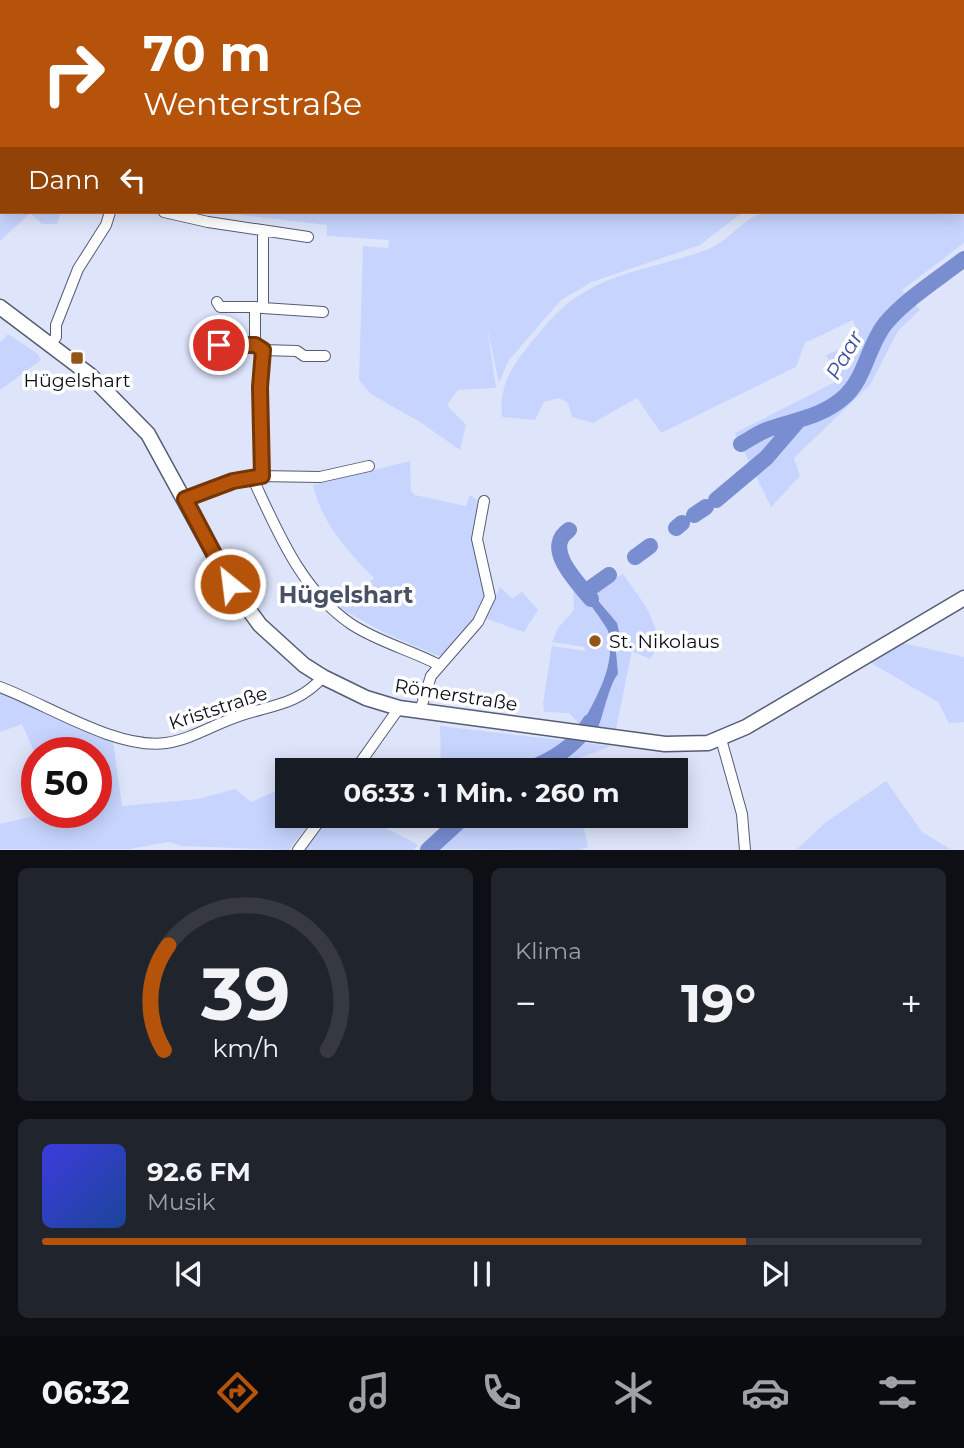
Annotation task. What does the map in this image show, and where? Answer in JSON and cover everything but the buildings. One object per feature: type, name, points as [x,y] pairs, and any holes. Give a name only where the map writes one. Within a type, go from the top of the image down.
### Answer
[{"type":"main road","name":"Römerstraße","points":[[0,307],[90,375],[148,434],[230,584],[260,625],[304,666],[366,698],[399,708],[683,745],[721,739],[964,598]]},
{"type":"street","points":[[50,346],[56,337],[56,325],[78,269],[106,225],[109,214]]},
{"type":"street","points":[[175,214],[308,237]]},
{"type":"street","points":[[263,230],[257,476],[285,550],[320,596],[350,623],[439,665]]},
{"type":"street","points":[[217,302],[220,307],[323,312]]},
{"type":"street","points":[[219,346],[297,351],[304,356],[325,356]]},
{"type":"street","points":[[185,499],[257,476],[320,477],[369,466]]},
{"type":"street","points":[[420,711],[431,676],[478,622],[490,597],[477,539],[484,501]]},
{"type":"street","name":"Kriststraße","points":[[0,687],[128,742],[156,744],[188,738],[238,716],[287,704],[308,692],[323,677]]},
{"type":"street","points":[[364,758],[399,708]]},
{"type":"street","points":[[721,739],[742,814],[745,849]]},
{"type":"street","points":[[298,849],[314,828]]},
{"type":"shaded area","points":[[0,214],[29,214],[0,241]]},
{"type":"shaded area","points":[[31,214],[60,214],[57,224],[42,224]]},
{"type":"shaded area","points":[[233,214],[740,214],[700,245],[592,282],[561,300],[509,360],[499,383],[487,327],[496,388],[458,390],[447,405],[466,425],[460,450],[420,422],[371,394],[359,380],[363,246],[388,248],[389,240],[327,236],[327,225]]},
{"type":"shaded area","points":[[964,214],[964,243],[902,290],[920,310],[898,331],[870,385],[794,458],[800,476],[771,507],[735,433],[839,380],[826,355],[860,340],[853,320],[805,343],[796,367],[661,433],[637,398],[593,423],[572,417],[568,403],[559,398],[544,402],[535,420],[502,417],[502,398],[510,372],[560,310],[581,294],[615,278],[706,250],[756,216]]},
{"type":"shaded area","points":[[8,334],[38,354],[41,360],[0,390],[0,343]]},
{"type":"shaded area","points":[[410,461],[411,491],[415,495],[466,506],[470,495],[480,502],[474,531],[485,597],[480,612],[444,654],[438,656],[385,633],[340,608],[374,578],[329,525],[313,485]]},
{"type":"shaded area","points":[[623,574],[644,603],[657,637],[650,659],[632,651],[616,729],[598,728],[609,692],[618,674],[617,638],[614,622],[591,591]]},
{"type":"shaded area","points":[[576,586],[607,628],[610,643],[604,680],[581,726],[569,713],[544,712],[543,703],[552,646],[586,651],[584,647],[552,642],[558,628],[574,610],[573,592]]},
{"type":"shaded area","points":[[500,587],[512,598],[522,592],[538,610],[524,632],[484,618]]},
{"type":"shaded area","points":[[903,643],[964,657],[964,722],[949,723],[938,702],[871,663]]},
{"type":"shaded area","points":[[0,692],[104,737],[28,737],[22,724],[0,732]]},
{"type":"shaded area","points":[[440,726],[612,746],[579,758],[441,758]]},
{"type":"shaded area","points":[[112,741],[122,806],[198,799],[235,789],[251,802],[275,791],[275,828],[306,828],[289,850],[182,846],[169,842],[129,849],[0,849],[0,824],[21,819],[21,828],[112,828]]},
{"type":"shaded area","points":[[886,781],[922,832],[950,849],[797,849],[826,822]]},
{"type":"shaded area","points":[[319,828],[384,828],[418,845],[414,850],[305,850]]},
{"type":"shaded area","points":[[461,828],[584,828],[588,847],[580,850],[439,849]]},
{"type":"water","points":[[582,581],[617,623],[620,636],[616,650],[618,674],[609,692],[598,728],[581,726],[604,680],[610,643],[607,628],[576,586]]},
{"type":"waterway","name":"Paar","points":[[741,444],[766,430],[817,414],[843,398],[857,381],[885,324],[912,298],[964,259]]},
{"type":"waterway","points":[[716,500],[766,458],[797,422]]},
{"type":"waterway","points":[[694,515],[706,507]]},
{"type":"waterway","points":[[676,528],[682,523]]},
{"type":"waterway","name":"Paar","points":[[569,530],[562,537],[559,546],[561,556],[571,575],[591,599]]},
{"type":"waterway","points":[[635,557],[650,546]]},
{"type":"waterway","points":[[585,592],[609,575]]},
{"type":"waterway","name":"Paar","points":[[552,758],[578,738],[590,722]]},
{"type":"waterway","name":"Paar","points":[[428,850],[452,828]]},
{"type":"place","name":"Hügelshart","points":[[77,358]]},
{"type":"place","name":"St. Nikolaus","points":[[595,641]]},
{"type":"district","name":"Hügelshart","points":[[346,595]]},
{"type":"route","points":[[219,345],[255,345],[263,350],[260,387],[262,476],[233,481],[185,499],[230,584]]}]
